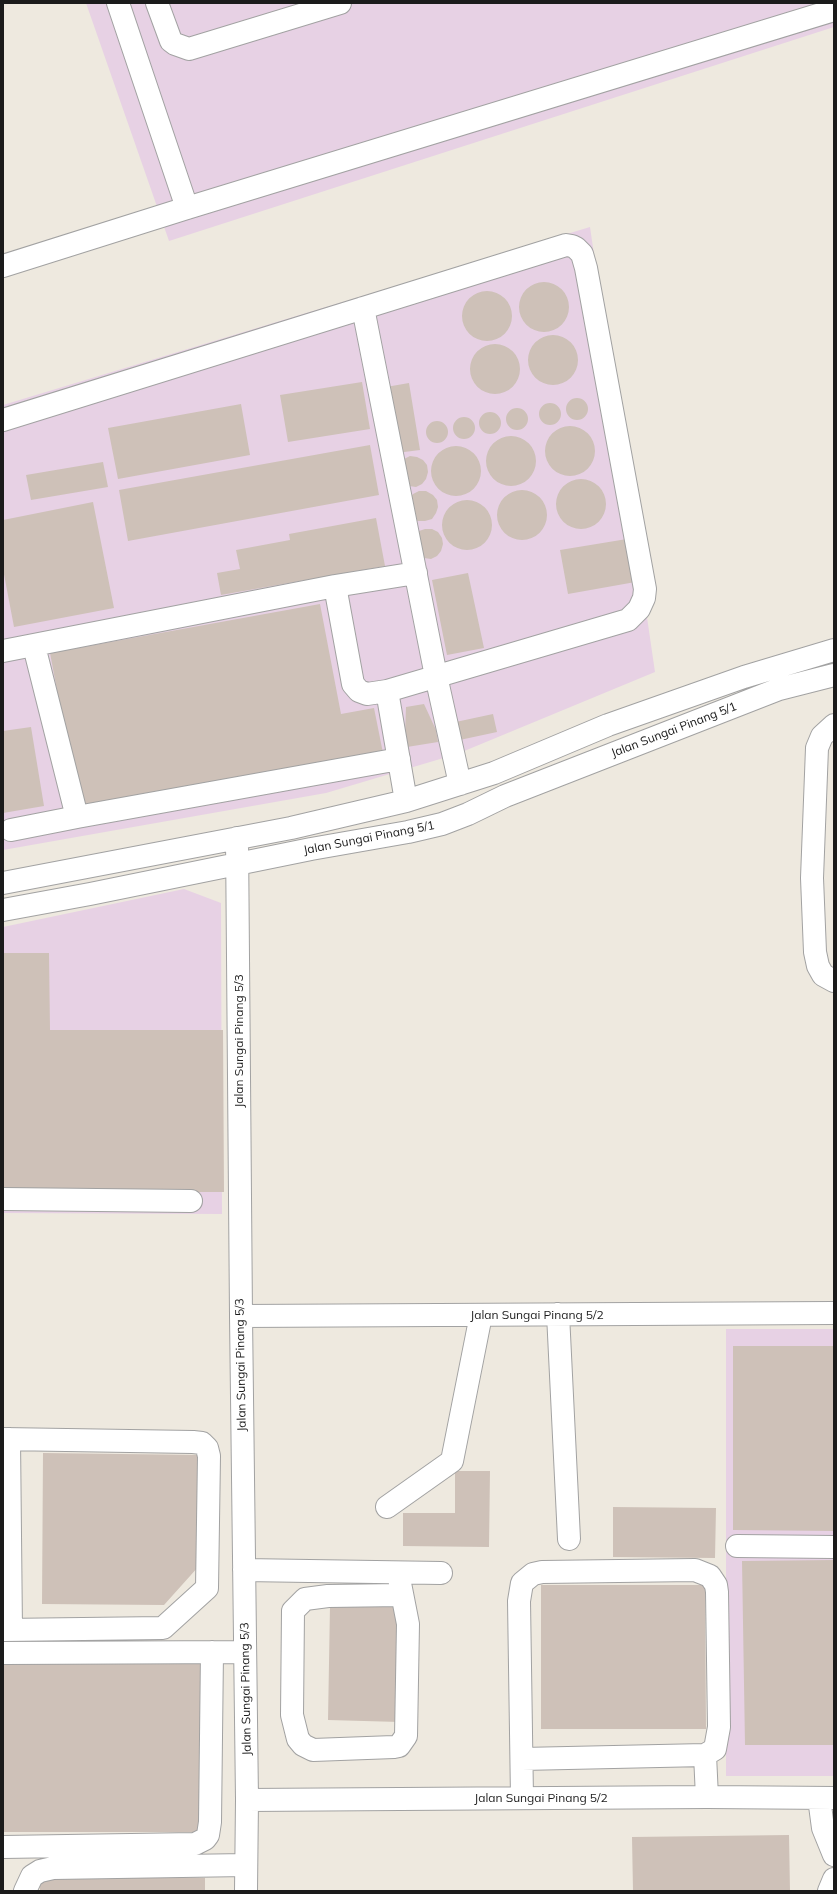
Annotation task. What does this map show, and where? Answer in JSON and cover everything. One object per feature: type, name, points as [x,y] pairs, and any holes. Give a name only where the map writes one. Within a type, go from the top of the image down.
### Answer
[{"type":"street","points":[[118,3],[187,208]]},
{"type":"street","points":[[158,3],[171,41],[189,49],[338,3]]},
{"type":"street","points":[[3,266],[187,208],[834,10]]},
{"type":"street","points":[[3,420],[566,245],[576,248],[582,254],[586,268],[645,589],[644,598],[637,612],[628,620],[387,691],[367,694],[359,691],[353,684],[335,586]]},
{"type":"street","points":[[363,308],[436,676],[460,784]]},
{"type":"street","points":[[3,651],[335,586],[416,573]]},
{"type":"street","points":[[34,646],[76,817]]},
{"type":"street","name":"Jalan Sungai Pinang 5/1","points":[[3,883],[291,828],[406,801],[494,773],[608,725],[775,666],[834,650]]},
{"type":"street","name":"Jalan Sungai Pinang 5/1","points":[[3,910],[408,832],[442,824],[468,814],[505,796],[779,689],[834,675]]},
{"type":"street","points":[[387,691],[406,801]]},
{"type":"street","points":[[834,725],[822,736],[817,748],[812,878],[815,952],[818,966],[823,975],[834,981]]},
{"type":"street","points":[[11,830],[399,759]]},
{"type":"street","name":"Jalan Sungai Pinang 5/3","points":[[238,838],[241,1316],[247,1800],[246,1891]]},
{"type":"street","points":[[3,1198],[191,1201]]},
{"type":"street","name":"Jalan Sungai Pinang 5/2","points":[[241,1316],[834,1313]]},
{"type":"street","points":[[558,1314],[569,1539]]},
{"type":"street","points":[[387,1507],[452,1461],[481,1315]]},
{"type":"street","points":[[6,1439],[193,1442],[202,1443],[207,1448],[209,1456],[207,1588],[163,1628],[7,1630],[6,1439]]},
{"type":"street","points":[[737,1546],[834,1547]]},
{"type":"street","points":[[244,1570],[441,1573]]},
{"type":"street","points":[[522,1759],[705,1755],[715,1749],[719,1727],[717,1592],[716,1585],[710,1576],[695,1570],[542,1572],[533,1574],[522,1583],[520,1601],[522,1798]]},
{"type":"street","points":[[327,1572],[328,1596]]},
{"type":"street","points":[[398,1572],[401,1595],[408,1624],[406,1736],[399,1746],[394,1747],[313,1750],[303,1745],[298,1739],[292,1715],[293,1611],[305,1599],[328,1596],[401,1595]]},
{"type":"street","points":[[3,1847],[195,1844],[205,1839],[208,1835],[210,1822],[212,1652]]},
{"type":"street","points":[[3,1653],[245,1652]]},
{"type":"street","points":[[705,1755],[707,1797]]},
{"type":"street","name":"Jalan Sungai Pinang 5/2","points":[[247,1800],[707,1797],[826,1798]]},
{"type":"street","points":[[826,1798],[823,1828],[834,1855]]},
{"type":"street","points":[[25,1891],[32,1876],[40,1871],[53,1868],[246,1865]]},
{"type":"street","points":[[829,1891],[834,1879]]},
{"type":"shaded area","points":[[86,3],[834,3],[834,27],[169,241]]},
{"type":"shaded area","points":[[590,227],[655,672],[457,754],[326,793],[3,850],[3,405]]},
{"type":"shaded area","points":[[184,889],[221,903],[222,1214],[3,1213],[3,927]]},
{"type":"shaded area","points":[[726,1329],[834,1329],[834,1776],[726,1776]]},
{"type":"building","points":[[544,282],[554,284],[562,289],[567,297],[569,307],[567,317],[562,325],[554,330],[544,332],[534,330],[526,325],[521,317],[519,307],[521,297],[526,289],[534,284]]},
{"type":"building","points":[[487,291],[497,293],[505,298],[510,306],[512,316],[510,326],[505,334],[497,339],[487,341],[477,339],[469,334],[464,326],[462,316],[464,306],[469,298],[477,293]]},
{"type":"building","points":[[553,335],[563,337],[571,342],[576,350],[578,360],[576,370],[571,378],[563,383],[553,385],[543,383],[535,378],[530,370],[528,360],[530,350],[535,342],[543,337]]},
{"type":"building","points":[[495,344],[505,346],[513,351],[518,359],[520,369],[518,379],[513,387],[505,392],[495,394],[485,392],[477,387],[472,379],[470,369],[472,359],[477,351],[485,346]]},
{"type":"building","points":[[362,382],[370,429],[288,442],[280,395]]},
{"type":"building","points":[[409,383],[420,450],[396,453],[386,387]]},
{"type":"building","points":[[577,398],[581,399],[587,405],[587,413],[581,419],[577,420],[573,419],[567,413],[566,409],[567,405],[573,399]]},
{"type":"building","points":[[550,403],[554,404],[560,410],[560,418],[554,424],[550,425],[546,424],[540,418],[539,414],[540,410],[546,404]]},
{"type":"building","points":[[241,404],[250,455],[118,479],[108,428]]},
{"type":"building","points":[[517,408],[525,411],[528,419],[525,427],[517,430],[509,427],[506,419],[509,411]]},
{"type":"building","points":[[490,412],[494,413],[500,419],[500,427],[494,433],[490,434],[486,433],[480,427],[479,423],[480,419],[486,413]]},
{"type":"building","points":[[464,417],[472,420],[475,428],[472,436],[464,439],[456,436],[453,428],[456,420]]},
{"type":"building","points":[[437,421],[441,422],[447,428],[447,436],[441,442],[437,443],[433,442],[427,436],[426,432],[427,428],[433,422]]},
{"type":"building","points":[[570,426],[579,428],[588,433],[593,442],[595,451],[593,460],[588,469],[579,474],[570,476],[561,474],[552,469],[547,460],[545,451],[547,442],[552,433],[561,428]]},
{"type":"building","points":[[511,436],[520,438],[529,443],[534,452],[536,461],[534,470],[529,479],[520,484],[511,486],[502,484],[493,479],[488,470],[486,461],[488,452],[493,443],[502,438]]},
{"type":"building","points":[[370,445],[379,495],[128,541],[119,490]]},
{"type":"building","points":[[456,446],[465,448],[474,453],[479,462],[481,471],[479,480],[474,489],[465,494],[456,496],[447,494],[438,489],[433,480],[431,471],[433,462],[438,453],[447,448]]},
{"type":"building","points":[[410,456],[423,460],[427,465],[428,472],[426,479],[422,484],[416,487],[409,486],[404,459]]},
{"type":"building","points":[[103,462],[108,487],[31,500],[26,475]]},
{"type":"building","points":[[581,479],[590,481],[599,486],[604,495],[606,504],[604,513],[599,522],[590,527],[581,529],[572,527],[563,522],[558,513],[556,504],[558,495],[563,486],[572,481]]},
{"type":"building","points":[[522,490],[531,492],[540,497],[545,506],[547,515],[545,524],[540,533],[531,538],[522,540],[513,538],[504,533],[499,524],[497,515],[499,506],[504,497],[513,492]]},
{"type":"building","points":[[419,491],[426,491],[433,495],[437,500],[438,507],[432,519],[418,521],[412,518],[409,499],[413,494]]},
{"type":"building","points":[[467,500],[476,502],[485,507],[490,516],[492,525],[490,534],[485,543],[476,548],[467,550],[458,548],[449,543],[444,534],[442,525],[444,516],[449,507],[458,502]]},
{"type":"building","points":[[93,502],[114,608],[14,627],[3,569],[3,520]]},
{"type":"building","points":[[376,518],[385,566],[221,595],[217,573],[240,569],[236,550],[290,540],[289,534]]},
{"type":"building","points":[[432,529],[438,532],[442,538],[443,544],[441,551],[437,556],[431,559],[424,558],[414,536],[419,531]]},
{"type":"building","points":[[633,538],[641,581],[568,594],[560,550]]},
{"type":"building","points":[[468,573],[484,648],[447,655],[432,580]]},
{"type":"building","points":[[320,604],[341,714],[374,708],[383,753],[79,807],[50,653]]},
{"type":"building","points":[[424,704],[436,730],[438,742],[407,747],[405,735],[406,707]]},
{"type":"building","points":[[493,714],[497,732],[455,741],[451,723]]},
{"type":"building","points":[[31,727],[44,806],[3,813],[3,731]]},
{"type":"building","points":[[3,953],[49,953],[50,1030],[223,1030],[224,1192],[3,1192]]},
{"type":"building","points":[[733,1346],[834,1346],[834,1531],[733,1530]]},
{"type":"building","points":[[43,1453],[200,1455],[199,1566],[164,1605],[42,1604]]},
{"type":"building","points":[[455,1471],[490,1471],[489,1547],[403,1546],[403,1513],[455,1513]]},
{"type":"building","points":[[613,1507],[716,1508],[715,1558],[613,1557]]},
{"type":"building","points":[[834,1560],[834,1745],[745,1745],[742,1561]]},
{"type":"building","points":[[541,1585],[705,1585],[706,1729],[541,1729]]},
{"type":"building","points":[[330,1606],[401,1607],[400,1722],[328,1720]]},
{"type":"building","points":[[3,1656],[205,1656],[206,1832],[3,1832]]},
{"type":"building","points":[[789,1835],[790,1891],[633,1891],[632,1837]]},
{"type":"building","points":[[40,1876],[205,1878],[205,1891],[40,1891]]}]
